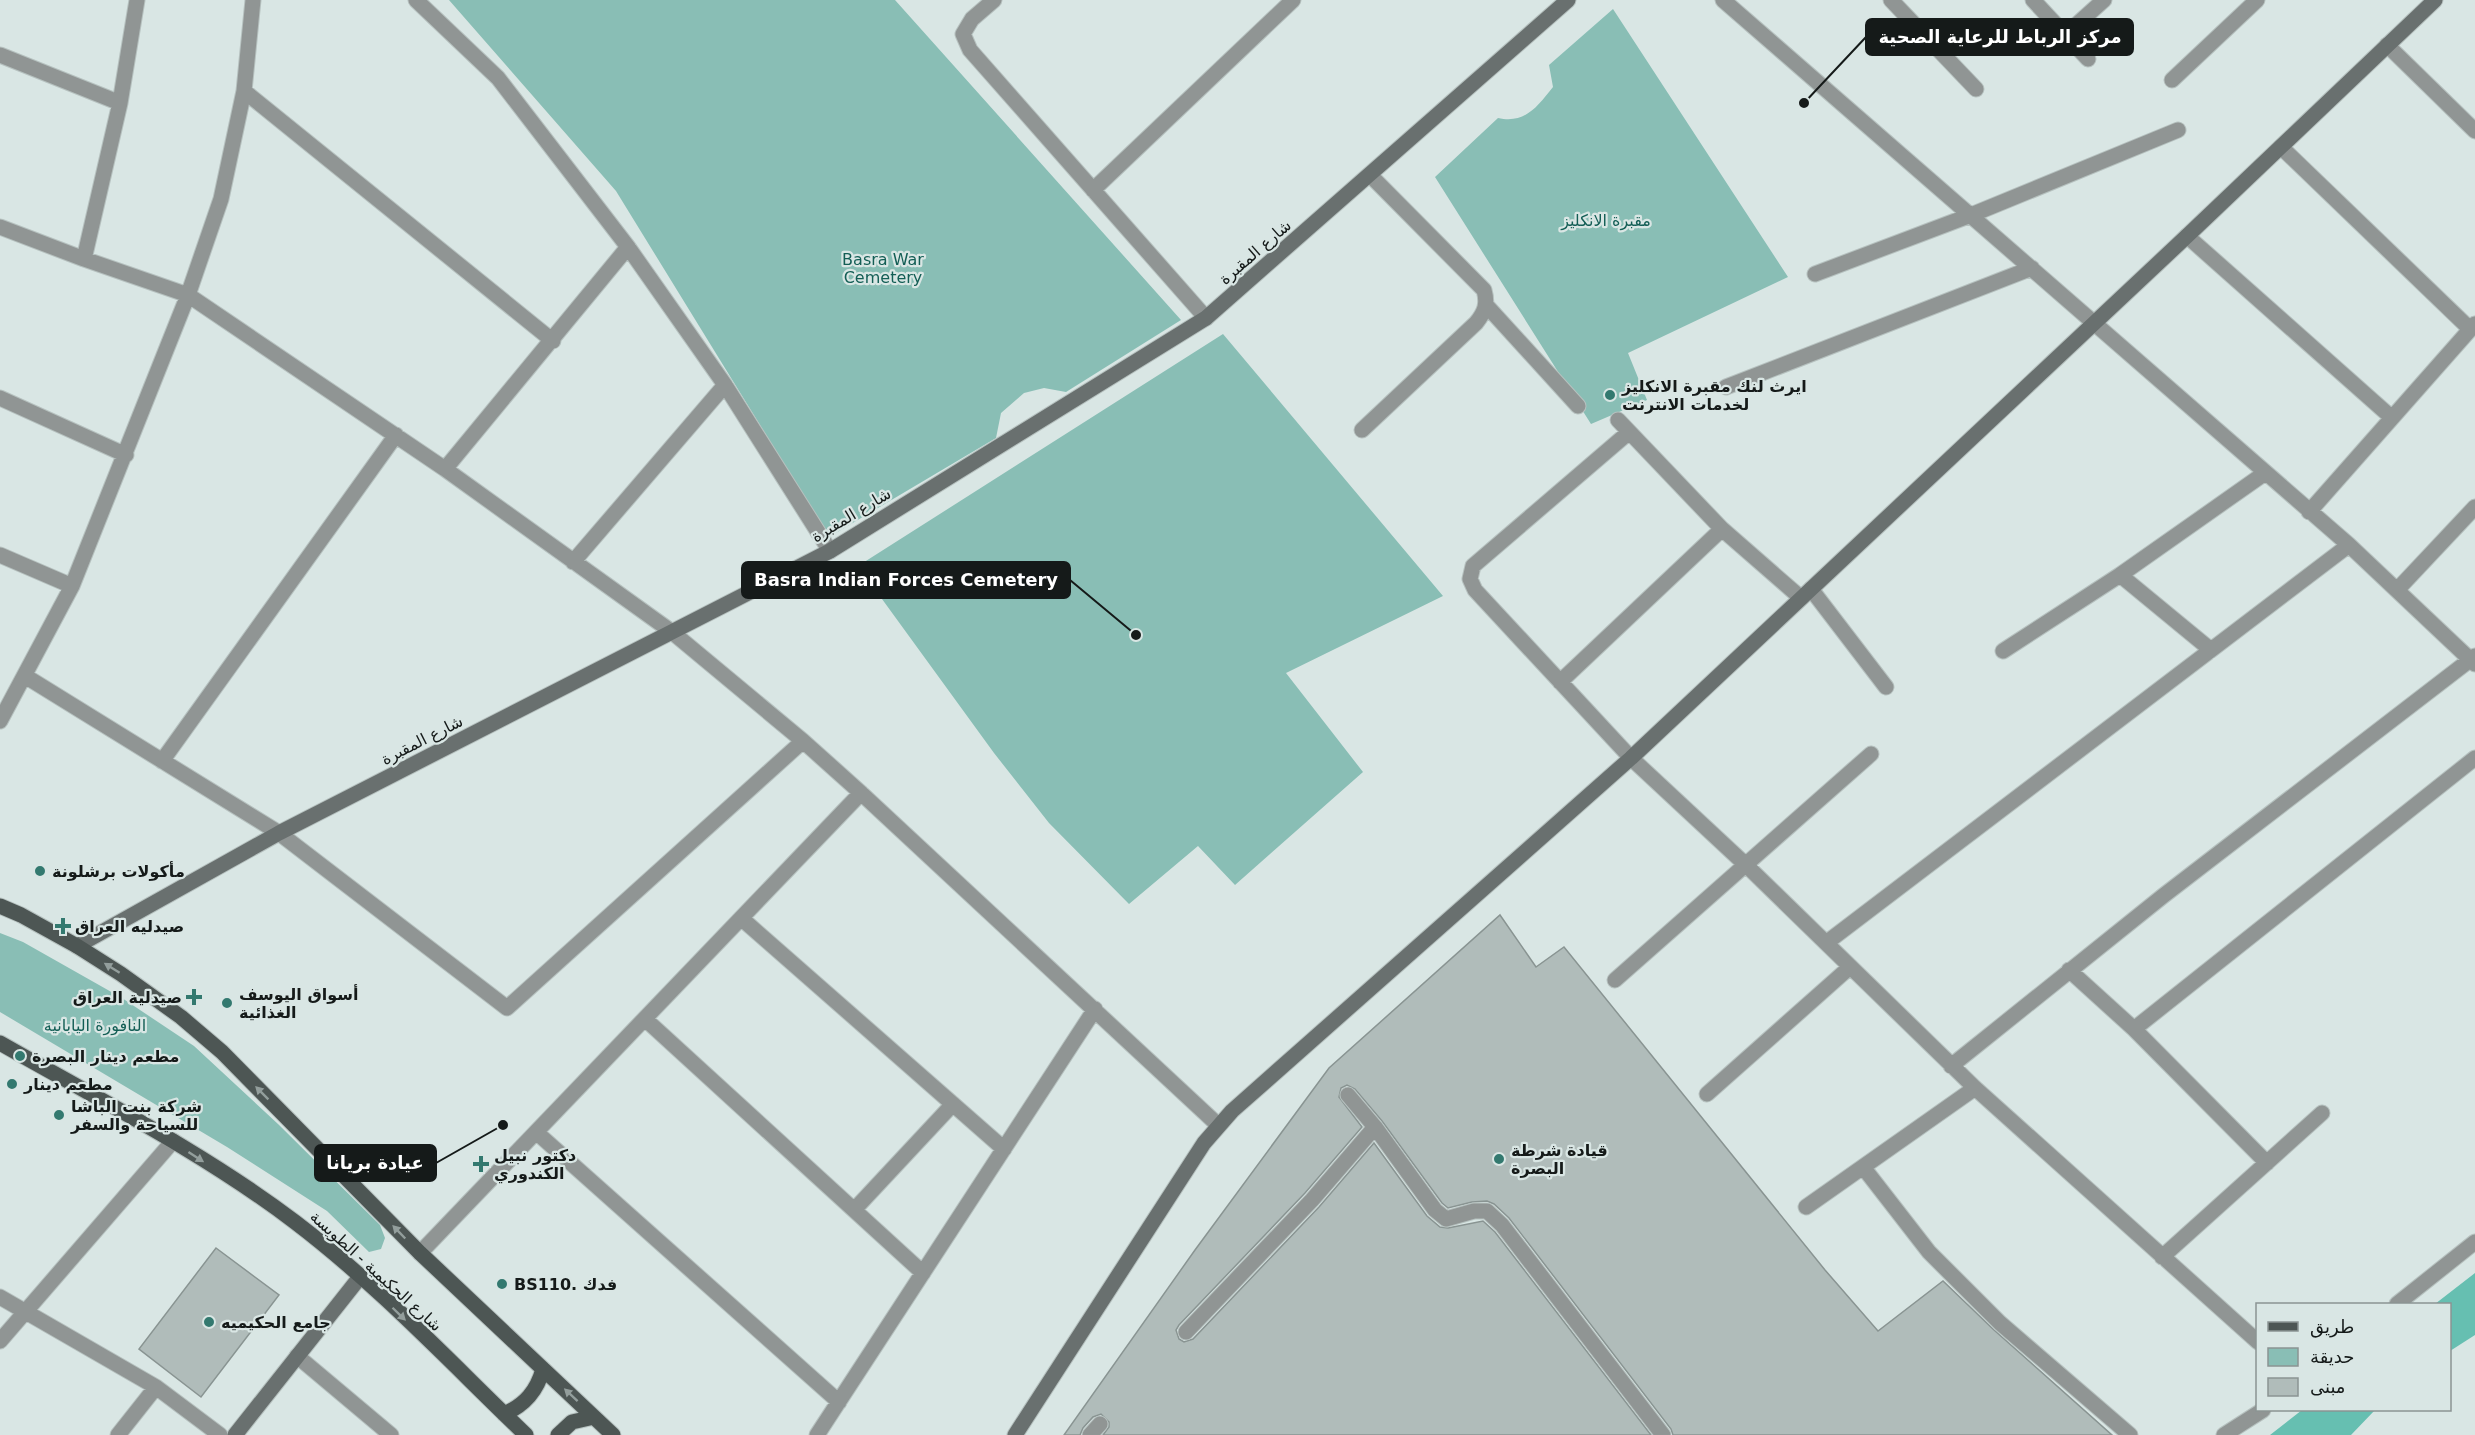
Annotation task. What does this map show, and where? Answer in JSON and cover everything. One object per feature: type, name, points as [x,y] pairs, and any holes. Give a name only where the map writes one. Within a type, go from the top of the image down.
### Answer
[{"type":"main road","points":[[0,906],[77,946],[121,974],[181,1017],[222,1052],[420,1253],[613,1435]]},
{"type":"main road","name":"شارع الحكيمية - الطويسة","points":[[0,1043],[173,1141],[295,1222],[360,1277],[526,1435]]},
{"type":"main road","points":[[504,1414],[522,1404],[536,1389],[543,1369]]},
{"type":"main road","points":[[558,1435],[572,1422],[594,1417]]},
{"type":"street","points":[[84,259],[120,103],[137,0]]},
{"type":"street","points":[[0,721],[72,585],[126,455],[188,294],[221,200],[244,92],[253,0]]},
{"type":"street","points":[[416,0],[498,78],[628,247],[725,385],[830,551]]},
{"type":"street","points":[[994,0],[972,19],[963,34],[970,50],[1206,318]]},
{"type":"street","points":[[1093,190],[1293,0]]},
{"type":"street","name":"شارع المقبرة","points":[[77,946],[279,833],[830,551],[1206,318],[1568,0]]},
{"type":"street","points":[[1723,0],[2349,545],[2473,660],[2069,970],[1951,1066]]},
{"type":"street","points":[[1891,0],[1976,89]]},
{"type":"street","points":[[2033,0],[2088,59]]},
{"type":"street","points":[[2065,35],[2104,0]]},
{"type":"street","points":[[2172,80],[2257,0]]},
{"type":"street","points":[[1016,1435],[1191,1162],[1218,1125],[1631,758],[2435,0]]},
{"type":"street","points":[[2387,45],[2475,131]]},
{"type":"street","points":[[0,55],[120,103]]},
{"type":"street","points":[[244,92],[553,341]]},
{"type":"street","points":[[1815,274],[1971,215],[2178,130]]},
{"type":"street","points":[[2281,147],[2473,326],[2309,512]]},
{"type":"street","points":[[1362,430],[1476,323],[1484,314],[1486,304],[1484,290],[1370,175]]},
{"type":"street","points":[[0,227],[84,259],[188,294],[445,469],[672,632],[803,741],[861,793],[1218,1125]]},
{"type":"street","points":[[2187,236],[2391,417]]},
{"type":"street","points":[[445,469],[553,341],[628,247]]},
{"type":"street","points":[[1726,387],[2032,268]]},
{"type":"street","points":[[1486,304],[1578,406]]},
{"type":"street","points":[[573,562],[725,385]]},
{"type":"street","points":[[0,398],[126,455]]},
{"type":"street","points":[[1618,420],[1722,529],[1806,594],[1886,687]]},
{"type":"street","points":[[1629,433],[1473,566],[1470,579],[1475,590],[1631,758],[1747,866],[1951,1066],[2256,1340]]},
{"type":"street","points":[[162,761],[396,435]]},
{"type":"street","points":[[2003,651],[2120,575],[2265,473]]},
{"type":"street","points":[[2397,591],[2475,507]]},
{"type":"street","points":[[1560,682],[1722,529]]},
{"type":"street","points":[[1826,943],[2349,545]]},
{"type":"street","points":[[0,555],[72,585]]},
{"type":"street","points":[[2120,575],[2211,650]]},
{"type":"street","points":[[25,676],[279,833],[507,1008],[803,741]]},
{"type":"street","points":[[1615,980],[1747,866],[1871,754]]},
{"type":"street","points":[[2134,1029],[2475,758]]},
{"type":"street","points":[[420,1253],[861,793]]},
{"type":"street","points":[[741,918],[1004,1149]]},
{"type":"street","points":[[1707,1094],[1850,967]]},
{"type":"street","points":[[2069,970],[2134,1029],[2268,1163]]},
{"type":"street","points":[[816,1435],[1095,1009]]},
{"type":"street","points":[[645,1019],[923,1273]]},
{"type":"street","points":[[1806,1207],[1975,1088]]},
{"type":"street","points":[[1348,1095],[1446,1220],[1474,1211],[1487,1211],[1502,1225],[1663,1435]]},
{"type":"street","points":[[854,1210],[953,1104]]},
{"type":"street","points":[[2162,1257],[2322,1113]]},
{"type":"street","points":[[1186,1332],[1312,1200],[1375,1127]]},
{"type":"street","points":[[536,1132],[839,1402]]},
{"type":"street","points":[[0,1341],[173,1141]]},
{"type":"street","points":[[1863,1167],[1929,1252],[2000,1323],[2130,1435]]},
{"type":"street","points":[[2399,1303],[2475,1242]]},
{"type":"street","points":[[235,1435],[360,1277]]},
{"type":"street","points":[[0,1297],[156,1387],[220,1435]]},
{"type":"street","points":[[297,1356],[391,1435]]},
{"type":"street","points":[[118,1435],[156,1387]]},
{"type":"street","points":[[2224,1435],[2261,1411]]},
{"type":"green space","name":"Basra War Cemetery","points":[[449,0],[895,0],[1181,320],[1066,392],[1044,388],[1024,393],[1001,413],[996,438],[829,537],[616,191]]},
{"type":"green space","name":"مقبرة الانكليز","points":[[1613,9],[1788,277],[1628,353],[1647,400],[1591,424],[1435,177],[1498,118],[1523,116],[1536,107],[1553,87],[1549,65]]},
{"type":"green space","points":[[1223,334],[1443,596],[1286,673],[1363,772],[1235,885],[1198,846],[1129,904],[1049,823],[994,753],[858,566]]},
{"type":"green space","name":"النافورة اليابانية","points":[[0,933],[23,942],[122,998],[194,1046],[278,1124],[380,1225],[385,1238],[381,1249],[369,1252],[327,1211],[227,1147],[0,1012]]},
{"type":"shaded area","points":[[2475,1273],[2475,1335],[2451,1350],[2451,1303],[2436,1303]]},
{"type":"shaded area","points":[[2301,1411],[2374,1411],[2351,1435],[2270,1435]]},
{"type":"building","name":"قيادة شرطة البصرة","points":[[1500,915],[1536,967],[1564,947],[1825,1270],[1878,1331],[1943,1281],[1994,1330],[2112,1435],[1673,1435],[1671,1429],[1509,1218],[1494,1204],[1487,1201],[1448,1208],[1382,1121],[1355,1089],[1347,1085],[1341,1088],[1339,1097],[1362,1127],[1305,1193],[1179,1325],[1176,1330],[1179,1339],[1184,1342],[1193,1339],[1319,1207],[1374,1143],[1427,1216],[1440,1227],[1448,1228],[1483,1221],[1495,1232],[1651,1435],[1103,1435],[1109,1427],[1109,1422],[1101,1414],[1093,1417],[1080,1435],[1064,1435],[1195,1250],[1329,1068]]},
{"type":"building","name":"جامع الحكيميه","points":[[216,1248],[279,1295],[201,1397],[139,1349]]},
{"type":"place","name":"مركز الرباط للرعاية الصحية","points":[[1804,103]]},
{"type":"place","name":"ايرث لنك مقبرة الانكليز لخدمات الانترنت","points":[[1610,395]]},
{"type":"place","name":"Basra Indian Forces Cemetery","points":[[1136,635]]},
{"type":"place","name":"مأكولات برشلونة","points":[[40,871]]},
{"type":"place","name":"صيدليه العراق","points":[[63,926]]},
{"type":"place","name":"صيدلية العراق","points":[[194,997]]},
{"type":"place","name":"أسواق اليوسف الغذائية","points":[[227,1003]]},
{"type":"place","name":"مطعم دينار البصرة","points":[[20,1056]]},
{"type":"place","name":"مطعم دينار","points":[[12,1084]]},
{"type":"place","name":"شركة بنت الباشا للسياحة والسفر","points":[[59,1115]]},
{"type":"place","name":"عيادة بريانا","points":[[503,1125]]},
{"type":"place","name":"قيادة شرطة البصرة","points":[[1499,1159]]},
{"type":"place","name":"دكتور نبيل الكندوري","points":[[481,1164]]},
{"type":"place","name":"BS110. فدك","points":[[502,1284]]},
{"type":"place","name":"جامع الحكيميه","points":[[209,1322]]}]
